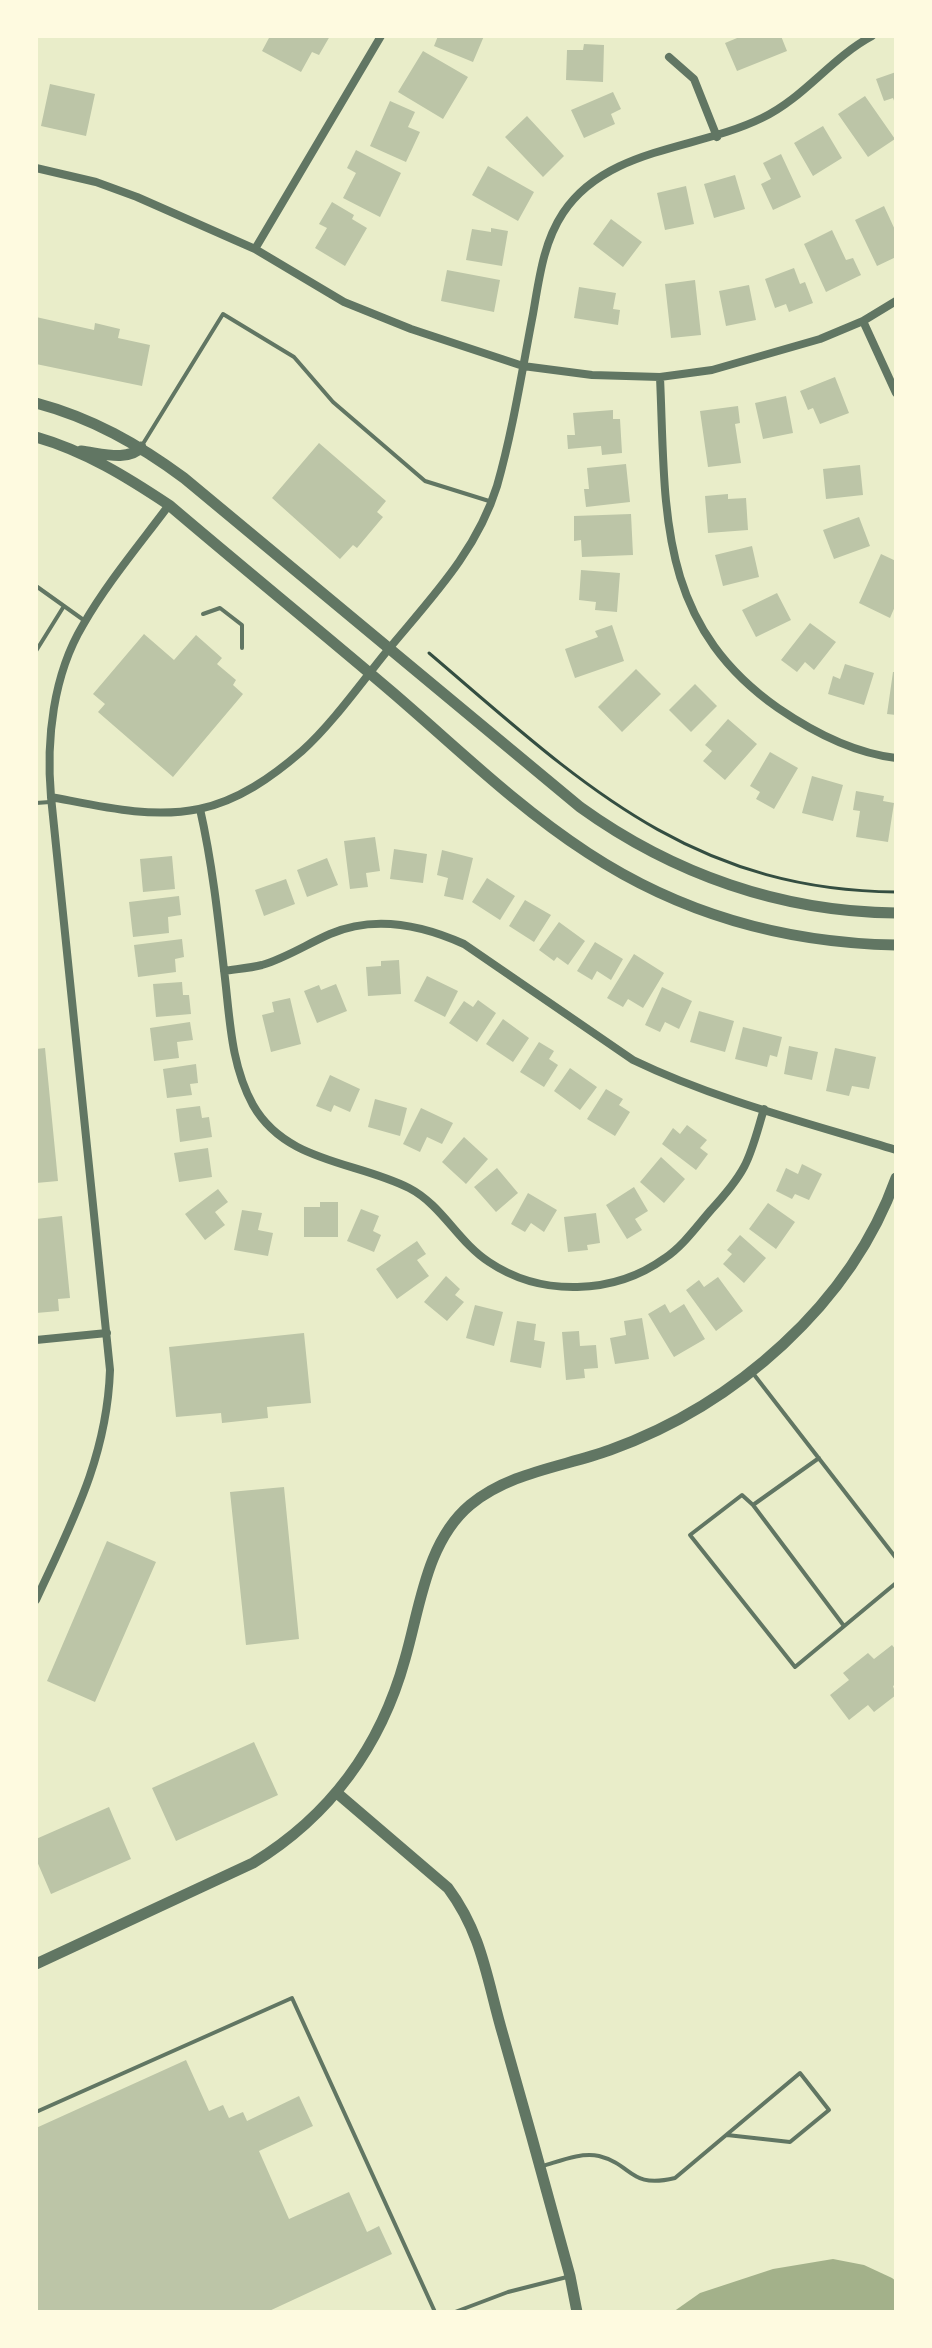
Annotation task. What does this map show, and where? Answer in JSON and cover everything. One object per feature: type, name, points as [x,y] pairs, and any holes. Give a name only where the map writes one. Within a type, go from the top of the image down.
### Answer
[{"type":"street","points":[[255,249],[381,36]]},
{"type":"street","points":[[51,799],[136,812],[200,809],[238,796],[304,749],[466,554],[491,502],[504,459],[545,252],[563,214],[586,187],[613,168],[717,137],[764,118],[872,36]]},
{"type":"street","points":[[669,57],[694,79],[717,137]]},
{"type":"street","points":[[36,168],[96,182],[137,197],[255,249],[344,302],[411,329],[523,366],[592,375],[660,377],[742,364],[820,339],[863,321],[896,301]]},
{"type":"street","points":[[863,321],[896,393]]},
{"type":"street","points":[[660,377],[671,543],[691,611],[731,668],[799,723],[864,750],[896,758]]},
{"type":"street","points":[[36,403],[77,415],[141,447],[215,502],[580,807],[609,827],[670,862],[702,876],[777,899],[825,908],[896,913]]},
{"type":"street","points":[[36,437],[77,451],[132,480],[169,505],[518,799],[615,870],[694,908],[741,924],[827,941],[896,945]]},
{"type":"street","points":[[77,451],[126,456],[136,453],[141,447]]},
{"type":"street","points":[[36,1600],[94,1467],[104,1432],[110,1370],[51,799],[49,752],[57,694],[69,655],[85,621],[169,505]]},
{"type":"street","points":[[200,809],[208,844],[232,1051],[247,1092],[265,1123],[297,1149],[391,1179],[414,1190],[488,1262],[515,1276],[542,1285],[566,1288],[617,1281],[643,1272],[667,1257],[711,1210],[744,1167],[764,1109]]},
{"type":"street","points":[[224,971],[260,966],[333,933],[363,925],[410,925],[464,944],[633,1060],[764,1109],[896,1150]]},
{"type":"street","points":[[36,1964],[253,1863],[299,1831],[337,1793],[378,1734],[392,1703],[432,1562],[456,1519],[470,1505],[507,1482],[609,1451],[717,1397],[787,1340],[817,1309],[871,1233],[896,1178]]},
{"type":"street","points":[[36,1340],[107,1333]]},
{"type":"street","points":[[337,1793],[428,1869],[462,1907],[484,1957],[577,2312]]},
{"type":"lane","points":[[141,447],[223,314],[294,357],[333,402],[425,481],[491,502]]},
{"type":"lane","points":[[36,586],[85,621]]},
{"type":"lane","points":[[36,651],[64,606]]},
{"type":"lane","points":[[203,614],[220,608],[242,625],[242,648]]},
{"type":"lane","points":[[36,637],[45,637]]},
{"type":"lane","points":[[36,803],[51,799]]},
{"type":"lane","points":[[751,1370],[896,1558]]},
{"type":"lane","points":[[753,1505],[819,1458]]},
{"type":"lane","points":[[844,1626],[753,1505],[742,1495],[690,1535],[795,1667],[896,1583]]},
{"type":"lane","points":[[36,2112],[292,1998],[435,2312]]},
{"type":"lane","points":[[540,2167],[577,2157],[598,2156],[632,2176],[654,2183],[675,2178],[800,2073],[829,2110],[790,2142],[727,2135]]},
{"type":"lane","points":[[455,2312],[508,2292],[570,2276]]},
{"type":"path","points":[[429,653],[589,787],[662,834],[712,857],[774,877],[849,890],[896,892]]},
{"type":"shaded area","points":[[833,2259],[864,2265],[896,2281],[896,2312],[673,2312],[700,2293],[773,2269]]},
{"type":"building","points":[[270,36],[330,36],[319,55],[312,52],[301,72],[262,51]]},
{"type":"building","points":[[438,36],[484,36],[473,62],[434,46]]},
{"type":"building","points":[[742,36],[781,36],[787,51],[737,71],[725,43]]},
{"type":"building","points":[[584,44],[604,45],[603,82],[566,80],[567,50],[583,50]]},
{"type":"building","points":[[423,51],[468,77],[443,119],[398,92]]},
{"type":"building","points":[[896,72],[896,106],[893,98],[884,101],[876,79]]},
{"type":"building","points":[[50,84],[95,94],[86,136],[41,126]]},
{"type":"building","points":[[613,92],[621,109],[611,114],[615,124],[584,138],[571,110]]},
{"type":"building","points":[[865,96],[895,139],[868,157],[838,114]]},
{"type":"building","points":[[390,101],[415,112],[408,127],[420,132],[406,162],[370,146]]},
{"type":"building","points":[[527,116],[564,156],[543,177],[505,137]]},
{"type":"building","points":[[823,126],[842,158],[813,176],[794,143]]},
{"type":"building","points":[[356,150],[401,173],[380,217],[343,198],[356,173],[347,168]]},
{"type":"building","points":[[781,154],[801,197],[773,210],[761,184],[771,179],[763,163]]},
{"type":"building","points":[[488,166],[534,192],[518,221],[472,195]]},
{"type":"building","points":[[735,175],[745,209],[714,218],[704,184]]},
{"type":"building","points":[[686,186],[694,224],[665,230],[657,193]]},
{"type":"building","points":[[332,202],[354,215],[352,219],[367,228],[345,266],[315,248],[327,228],[319,224]]},
{"type":"building","points":[[884,206],[896,232],[896,257],[877,266],[855,220]]},
{"type":"building","points":[[611,219],[642,242],[623,267],[593,244]]},
{"type":"building","points":[[491,228],[508,231],[502,266],[466,260],[472,229],[491,232]]},
{"type":"building","points":[[832,230],[846,260],[853,258],[861,275],[826,292],[804,244]]},
{"type":"building","points":[[794,268],[800,284],[805,282],[813,303],[789,312],[786,304],[775,308],[765,279]]},
{"type":"building","points":[[447,270],[500,280],[494,312],[441,301]]},
{"type":"building","points":[[695,280],[701,335],[671,338],[665,284]]},
{"type":"building","points":[[749,285],[756,320],[726,326],[719,291]]},
{"type":"building","points":[[579,287],[616,293],[613,309],[620,310],[618,325],[574,318]]},
{"type":"building","points":[[36,317],[94,330],[95,323],[120,329],[118,338],[150,345],[142,386],[36,364]]},
{"type":"building","points":[[835,377],[849,413],[820,424],[813,408],[808,410],[800,391]]},
{"type":"building","points":[[786,396],[793,433],[763,439],[755,403]]},
{"type":"building","points":[[738,406],[740,423],[735,424],[741,463],[708,467],[700,411]]},
{"type":"building","points":[[613,410],[613,419],[620,419],[622,453],[602,455],[601,446],[568,449],[567,435],[575,435],[573,413]]},
{"type":"building","points":[[319,443],[386,501],[377,512],[383,517],[357,548],[353,545],[340,559],[272,498]]},
{"type":"building","points":[[626,464],[630,502],[586,507],[584,489],[589,489],[587,468]]},
{"type":"building","points":[[860,465],[863,495],[826,499],[823,469]]},
{"type":"building","points":[[728,494],[728,499],[746,498],[748,530],[708,533],[705,496]]},
{"type":"building","points":[[631,514],[633,555],[582,557],[581,540],[574,541],[574,516]]},
{"type":"building","points":[[859,517],[870,546],[834,559],[823,530]]},
{"type":"building","points":[[752,546],[759,577],[723,586],[715,555]]},
{"type":"building","points":[[881,554],[896,561],[896,604],[890,618],[859,603]]},
{"type":"building","points":[[581,570],[620,573],[617,612],[595,610],[596,602],[579,600]]},
{"type":"building","points":[[777,593],[791,620],[756,637],[742,610]]},
{"type":"building","points":[[810,623],[836,642],[814,670],[805,662],[797,672],[781,660]]},
{"type":"building","points":[[612,625],[624,661],[575,678],[565,649],[598,637],[595,631]]},
{"type":"building","points":[[144,634],[174,660],[196,635],[222,658],[217,664],[236,680],[233,685],[243,694],[173,777],[98,712],[105,704],[93,694]]},
{"type":"building","points":[[845,664],[874,673],[864,705],[828,694],[833,676],[840,679]]},
{"type":"building","points":[[636,669],[661,694],[622,732],[598,707]]},
{"type":"building","points":[[893,672],[896,672],[896,715],[887,714]]},
{"type":"building","points":[[695,684],[717,706],[691,732],[669,710]]},
{"type":"building","points":[[728,719],[757,744],[725,780],[703,761],[712,751],[705,745]]},
{"type":"building","points":[[770,752],[798,768],[774,809],[756,799],[760,792],[750,786]]},
{"type":"building","points":[[812,776],[843,785],[833,821],[802,813]]},
{"type":"building","points":[[856,791],[884,796],[883,801],[894,803],[888,842],[856,837],[860,811],[853,810]]},
{"type":"building","points":[[375,837],[380,871],[366,873],[368,887],[350,889],[344,841]]},
{"type":"building","points":[[394,849],[427,854],[423,883],[390,879]]},
{"type":"building","points":[[442,850],[473,858],[463,900],[444,896],[448,878],[437,875]]},
{"type":"building","points":[[172,856],[175,889],[143,892],[140,859]]},
{"type":"building","points":[[327,858],[338,885],[307,897],[297,870]]},
{"type":"building","points":[[487,878],[515,896],[500,920],[472,902]]},
{"type":"building","points":[[286,879],[295,904],[264,916],[255,890]]},
{"type":"building","points":[[179,896],[181,915],[168,917],[169,933],[133,937],[129,902]]},
{"type":"building","points":[[525,900],[551,915],[534,942],[509,926]]},
{"type":"building","points":[[559,922],[585,941],[568,965],[557,957],[554,961],[539,950]]},
{"type":"building","points":[[182,939],[184,957],[175,959],[176,972],[138,977],[134,945]]},
{"type":"building","points":[[595,942],[623,959],[611,980],[597,971],[592,980],[577,971]]},
{"type":"building","points":[[634,954],[664,973],[643,1008],[628,999],[623,1007],[607,998]]},
{"type":"building","points":[[399,960],[401,994],[368,996],[366,967],[381,966],[381,961]]},
{"type":"building","points":[[427,976],[458,991],[445,1017],[414,1001]]},
{"type":"building","points":[[182,982],[183,995],[189,995],[191,1014],[156,1017],[153,984]]},
{"type":"building","points":[[336,984],[347,1011],[317,1023],[304,991],[319,985],[321,990]]},
{"type":"building","points":[[662,987],[692,1001],[679,1029],[665,1022],[660,1032],[645,1025]]},
{"type":"building","points":[[290,998],[301,1044],[271,1052],[262,1015],[274,1012],[272,1002]]},
{"type":"building","points":[[478,1000],[496,1013],[477,1042],[449,1023],[464,1001],[473,1007]]},
{"type":"building","points":[[699,1011],[734,1021],[725,1052],[690,1042]]},
{"type":"building","points":[[503,1019],[529,1038],[513,1062],[486,1044]]},
{"type":"building","points":[[190,1022],[193,1040],[177,1042],[179,1058],[154,1061],[150,1028]]},
{"type":"building","points":[[743,1027],[782,1037],[777,1057],[770,1055],[767,1067],[735,1059]]},
{"type":"building","points":[[539,1042],[554,1051],[549,1059],[558,1065],[544,1087],[520,1072]]},
{"type":"building","points":[[789,1046],[818,1052],[812,1080],[784,1074]]},
{"type":"building","points":[[45,1048],[58,1181],[36,1183],[36,1049]]},
{"type":"building","points":[[835,1048],[876,1057],[869,1089],[852,1086],[849,1096],[826,1091]]},
{"type":"building","points":[[196,1064],[198,1083],[190,1084],[192,1095],[167,1098],[163,1069]]},
{"type":"building","points":[[570,1068],[597,1087],[580,1110],[554,1091]]},
{"type":"building","points":[[330,1075],[360,1089],[350,1112],[334,1105],[331,1112],[316,1106]]},
{"type":"building","points":[[606,1089],[623,1099],[619,1105],[630,1112],[615,1136],[587,1119]]},
{"type":"building","points":[[375,1099],[407,1108],[400,1136],[368,1127]]},
{"type":"building","points":[[200,1106],[202,1118],[209,1117],[212,1137],[180,1142],[176,1109]]},
{"type":"building","points":[[421,1108],[453,1123],[442,1144],[427,1137],[420,1152],[403,1144]]},
{"type":"building","points":[[687,1125],[707,1140],[700,1148],[708,1154],[696,1170],[662,1144],[673,1128],[680,1134]]},
{"type":"building","points":[[464,1137],[488,1159],[466,1184],[442,1162]]},
{"type":"building","points":[[208,1148],[212,1177],[179,1182],[174,1153]]},
{"type":"building","points":[[661,1157],[685,1179],[664,1203],[640,1182]]},
{"type":"building","points":[[802,1164],[822,1174],[809,1200],[795,1194],[792,1199],[776,1191],[786,1168],[798,1174]]},
{"type":"building","points":[[497,1168],[518,1193],[496,1212],[474,1187]]},
{"type":"building","points":[[634,1187],[648,1211],[635,1219],[642,1230],[627,1239],[606,1205]]},
{"type":"building","points":[[218,1189],[228,1202],[215,1212],[225,1225],[205,1240],[185,1214]]},
{"type":"building","points":[[528,1193],[557,1210],[544,1232],[531,1223],[525,1232],[511,1224]]},
{"type":"building","points":[[320,1202],[338,1202],[338,1237],[304,1237],[304,1207],[320,1207]]},
{"type":"building","points":[[768,1203],[795,1222],[776,1249],[749,1229]]},
{"type":"building","points":[[361,1209],[379,1216],[373,1231],[381,1235],[374,1252],[347,1241]]},
{"type":"building","points":[[242,1210],[262,1213],[258,1230],[273,1233],[268,1256],[234,1250]]},
{"type":"building","points":[[596,1213],[600,1243],[587,1245],[588,1250],[568,1252],[564,1217]]},
{"type":"building","points":[[62,1216],[70,1298],[58,1299],[59,1311],[36,1313],[36,1219]]},
{"type":"building","points":[[740,1235],[766,1258],[744,1283],[723,1264],[732,1254],[727,1250]]},
{"type":"building","points":[[417,1241],[426,1254],[417,1260],[429,1276],[397,1299],[376,1269]]},
{"type":"building","points":[[446,1276],[460,1289],[455,1295],[464,1302],[447,1321],[424,1302]]},
{"type":"building","points":[[718,1277],[743,1311],[716,1331],[686,1290],[699,1280],[704,1287]]},
{"type":"building","points":[[665,1304],[670,1313],[684,1304],[705,1339],[674,1357],[648,1314]]},
{"type":"building","points":[[475,1305],[503,1312],[494,1346],[466,1338]]},
{"type":"building","points":[[642,1318],[649,1359],[615,1364],[610,1338],[626,1335],[624,1321]]},
{"type":"building","points":[[517,1321],[536,1324],[534,1340],[545,1342],[541,1368],[510,1362]]},
{"type":"building","points":[[579,1331],[580,1346],[596,1345],[598,1368],[584,1369],[585,1378],[566,1380],[562,1332]]},
{"type":"building","points":[[304,1333],[311,1403],[267,1407],[268,1418],[222,1423],[221,1413],[176,1417],[169,1347]]},
{"type":"building","points":[[284,1487],[299,1639],[246,1645],[230,1492]]},
{"type":"building","points":[[107,1541],[156,1562],[95,1702],[47,1681]]},
{"type":"building","points":[[892,1645],[896,1650],[896,1684],[893,1686],[896,1695],[874,1712],[868,1705],[849,1720],[830,1695],[849,1680],[843,1673],[868,1653],[874,1659]]},
{"type":"building","points":[[254,1742],[278,1795],[176,1841],[152,1788]]},
{"type":"building","points":[[109,1807],[131,1859],[51,1894],[36,1859],[36,1839]]},
{"type":"building","points":[[186,2060],[209,2111],[223,2105],[229,2118],[243,2112],[247,2121],[299,2096],[313,2126],[259,2151],[289,2219],[349,2192],[367,2232],[379,2226],[392,2254],[267,2312],[36,2312],[36,2128]]}]
